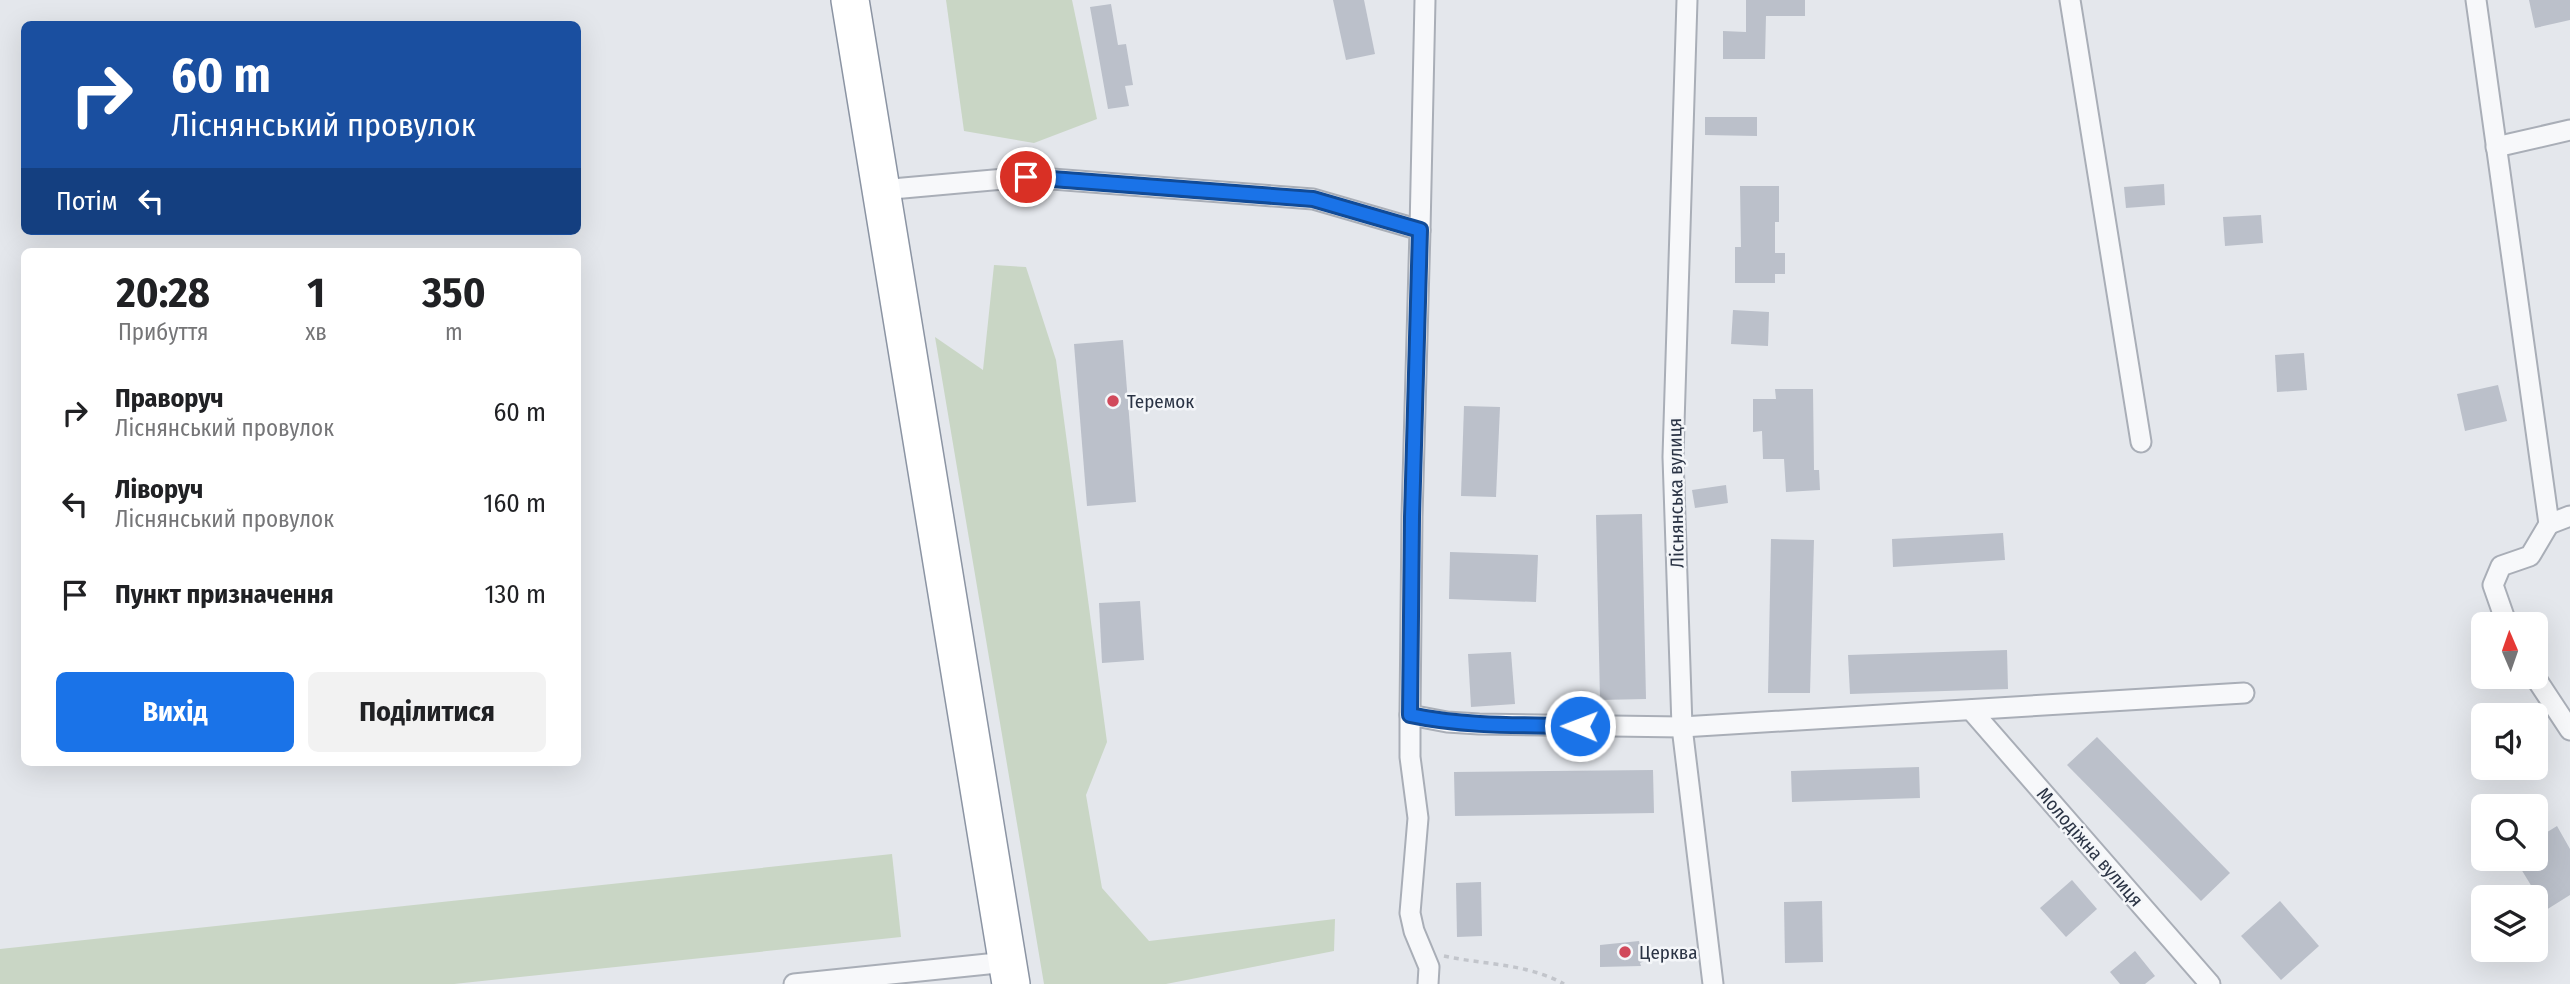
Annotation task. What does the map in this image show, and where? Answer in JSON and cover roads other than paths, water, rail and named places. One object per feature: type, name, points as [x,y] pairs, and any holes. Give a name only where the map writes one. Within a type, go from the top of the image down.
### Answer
[{"type":"highway","points":[[850,0],[1009,973]]},
{"type":"street","points":[[1425,0],[1412,517],[1410,715],[1410,757],[1418,818],[1410,913],[1414,931],[1429,967],[1428,984]]},
{"type":"street","name":"Ліснянська вулиця","points":[[1686,0],[1673,457],[1682,727],[1713,984]]},
{"type":"street","points":[[2070,0],[2141,442]]},
{"type":"street","points":[[2476,0],[2549,524]]},
{"type":"street","points":[[2496,147],[2570,130]]},
{"type":"street","points":[[881,190],[1026,177],[1313,199],[1420,230]]},
{"type":"street","points":[[2502,612],[2493,585],[2501,566],[2530,556],[2549,524],[2570,516]]},
{"type":"street","points":[[2544,690],[2570,730]]},
{"type":"street","points":[[1410,715],[1447,722],[1479,724],[1682,727],[2244,693]]},
{"type":"street","name":"Молодіжна вулиця","points":[[1971,710],[2210,984]]},
{"type":"street","points":[[794,984],[1009,973]]},
{"type":"place","name":"Теремок","points":[[1113,401]]},
{"type":"place","name":"Церква","points":[[1625,952]]}]
